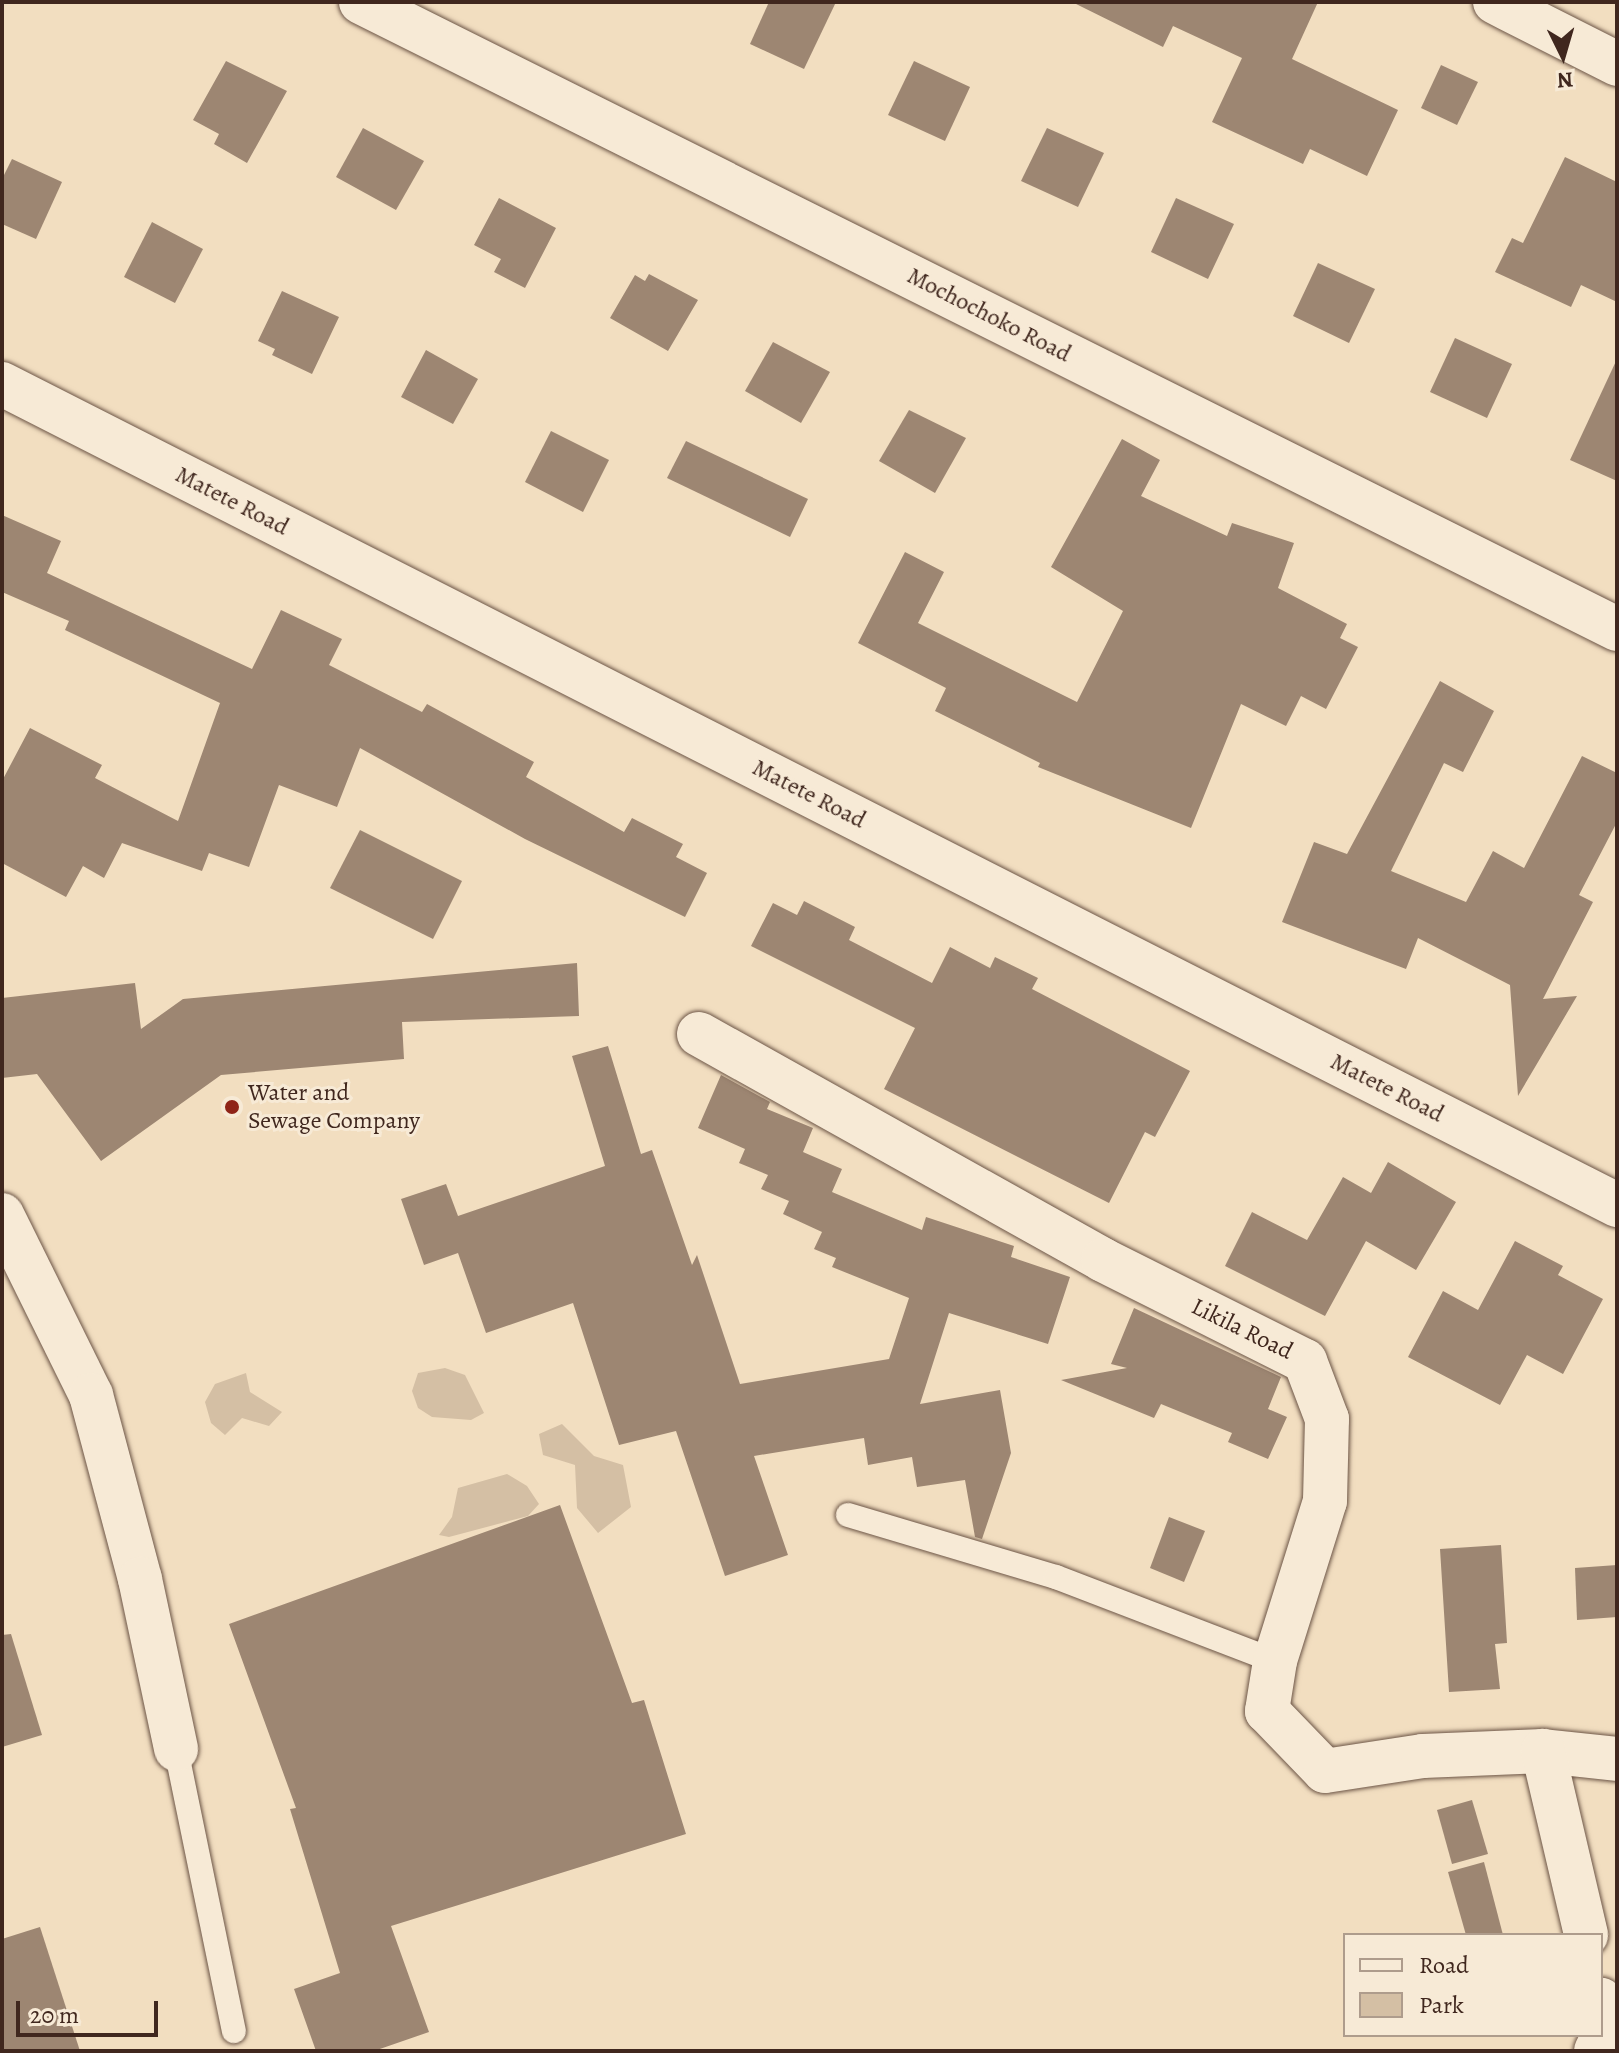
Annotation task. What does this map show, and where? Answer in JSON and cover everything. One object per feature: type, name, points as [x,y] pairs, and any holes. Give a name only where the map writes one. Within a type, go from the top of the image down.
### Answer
[{"type":"street","name":"Mochochoko Road","points":[[361,2],[1617,629]]},
{"type":"street","points":[[1495,2],[1617,64]]},
{"type":"street","name":"Matete Road","points":[[2,384],[1617,1205]]},
{"type":"street","name":"Likila Road","points":[[699,1034],[1103,1260],[1305,1361],[1327,1419],[1325,1501],[1275,1661],[1267,1711],[1325,1771],[1423,1756],[1543,1751],[1617,1759]]},
{"type":"street","points":[[2,1215],[91,1395],[140,1579],[176,1749]]},
{"type":"street","points":[[1543,1751],[1586,1933]]},
{"type":"street","points":[[1603,2009],[1607,2028],[1603,2036]]},
{"type":"lane","points":[[848,1515],[1056,1577],[1275,1661]]},
{"type":"lane","points":[[176,1749],[234,2031]]},
{"type":"green space","points":[[445,1368],[465,1375],[484,1413],[471,1420],[432,1417],[418,1408],[412,1391],[418,1373]]},
{"type":"green space","points":[[246,1373],[250,1392],[282,1412],[269,1426],[242,1418],[225,1435],[211,1423],[205,1402],[215,1384]]},
{"type":"green space","points":[[562,1424],[594,1456],[623,1465],[631,1507],[598,1533],[577,1508],[575,1465],[543,1455],[539,1434]]},
{"type":"green space","points":[[507,1474],[527,1486],[539,1504],[528,1516],[449,1537],[439,1535],[452,1517],[458,1488]]},
{"type":"building","points":[[769,2],[836,2],[804,69],[750,44]]},
{"type":"building","points":[[1072,2],[1318,2],[1292,59],[1398,110],[1367,176],[1310,149],[1303,164],[1212,122],[1242,58],[1173,26],[1163,47]]},
{"type":"building","points":[[226,61],[287,91],[247,163],[214,144],[219,134],[193,120]]},
{"type":"building","points":[[914,61],[970,87],[945,141],[888,115]]},
{"type":"building","points":[[1441,65],[1478,82],[1457,125],[1421,108]]},
{"type":"building","points":[[363,128],[424,161],[396,210],[336,177]]},
{"type":"building","points":[[1047,128],[1104,153],[1078,207],[1021,181]]},
{"type":"building","points":[[1565,157],[1617,182],[1617,302],[1581,285],[1571,307],[1495,272],[1512,238],[1523,243]]},
{"type":"building","points":[[12,159],[62,182],[36,239],[2,224],[2,179]]},
{"type":"building","points":[[499,198],[556,228],[525,288],[494,272],[501,259],[474,245]]},
{"type":"building","points":[[1176,198],[1234,224],[1208,279],[1151,252]]},
{"type":"building","points":[[152,222],[203,249],[175,303],[124,277]]},
{"type":"building","points":[[1318,263],[1375,289],[1349,343],[1293,316]]},
{"type":"building","points":[[649,274],[698,300],[668,351],[610,318],[635,275],[645,281]]},
{"type":"building","points":[[282,291],[339,317],[312,374],[272,355],[275,349],[258,341]]},
{"type":"building","points":[[1455,338],[1512,364],[1487,418],[1430,392]]},
{"type":"building","points":[[773,342],[830,372],[801,423],[745,391]]},
{"type":"building","points":[[426,350],[478,379],[453,424],[401,397]]},
{"type":"building","points":[[1617,359],[1617,481],[1570,460]]},
{"type":"building","points":[[909,410],[966,438],[935,493],[879,461]]},
{"type":"building","points":[[551,431],[609,460],[583,512],[525,482]]},
{"type":"building","points":[[1122,439],[1160,460],[1141,496],[1227,536],[1232,523],[1294,543],[1278,588],[1347,624],[1340,638],[1358,647],[1326,709],[1301,696],[1286,726],[1241,704],[1191,828],[1038,767],[1040,763],[935,711],[946,688],[858,643],[905,552],[944,572],[918,623],[1077,702],[1123,611],[1051,567]]},
{"type":"building","points":[[686,441],[808,499],[790,537],[667,478]]},
{"type":"building","points":[[2,515],[61,541],[47,573],[252,669],[281,610],[342,639],[329,665],[422,712],[427,704],[534,762],[526,777],[624,832],[632,818],[683,844],[676,857],[707,873],[685,917],[525,839],[360,748],[337,807],[279,785],[249,867],[209,853],[202,871],[122,843],[104,878],[83,866],[66,897],[2,863],[2,781],[30,728],[102,765],[95,778],[178,821],[220,703],[65,630],[69,621],[2,592]]},
{"type":"building","points":[[1440,681],[1494,711],[1463,772],[1444,763],[1391,871],[1466,902],[1493,851],[1524,868],[1582,756],[1617,773],[1617,822],[1579,895],[1593,902],[1543,999],[1577,996],[1518,1096],[1510,985],[1418,938],[1406,969],[1282,922],[1314,842],[1347,854]]},
{"type":"building","points":[[360,830],[462,881],[433,939],[330,888]]},
{"type":"building","points":[[804,901],[855,927],[849,940],[932,983],[950,947],[990,968],[995,957],[1038,978],[1032,989],[1190,1071],[1155,1137],[1145,1132],[1109,1203],[884,1089],[915,1028],[751,946],[773,903],[797,915]]},
{"type":"building","points":[[577,963],[579,1016],[402,1022],[404,1059],[221,1075],[101,1161],[37,1074],[2,1078],[2,998],[135,983],[141,1029],[183,999]]},
{"type":"building","points":[[608,1046],[641,1154],[652,1150],[692,1265],[697,1255],[740,1384],[889,1359],[909,1298],[832,1267],[836,1258],[814,1249],[822,1232],[783,1214],[789,1201],[761,1189],[768,1175],[739,1163],[745,1149],[698,1128],[721,1075],[770,1102],[767,1109],[813,1128],[803,1152],[842,1169],[832,1192],[922,1230],[926,1217],[1014,1246],[1011,1257],[1070,1277],[1048,1344],[949,1313],[920,1404],[1000,1390],[1011,1453],[982,1539],[975,1537],[965,1480],[917,1487],[912,1457],[868,1465],[864,1438],[754,1456],[788,1555],[725,1576],[676,1431],[619,1445],[573,1303],[486,1333],[458,1253],[424,1265],[401,1199],[446,1184],[458,1216],[605,1166],[572,1056]]},
{"type":"building","points":[[1388,1162],[1456,1202],[1416,1270],[1366,1241],[1325,1316],[1225,1266],[1252,1212],[1307,1240],[1343,1177],[1371,1193]]},
{"type":"building","points":[[1515,1241],[1563,1266],[1558,1275],[1603,1299],[1563,1374],[1527,1355],[1500,1405],[1408,1357],[1443,1291],[1478,1310]]},
{"type":"building","points":[[1134,1308],[1281,1377],[1268,1409],[1287,1417],[1268,1459],[1228,1442],[1232,1433],[1161,1404],[1154,1418],[1061,1380],[1127,1368],[1111,1364]]},
{"type":"building","points":[[560,1505],[632,1703],[644,1700],[686,1834],[391,1926],[429,2032],[374,2051],[316,2051],[294,1989],[340,1973],[290,1809],[296,1808],[229,1624]]},
{"type":"building","points":[[1169,1517],[1205,1531],[1184,1582],[1150,1568]]},
{"type":"building","points":[[1501,1545],[1507,1643],[1495,1644],[1500,1689],[1449,1692],[1440,1549]]},
{"type":"building","points":[[1617,1565],[1617,1617],[1577,1620],[1575,1568]]},
{"type":"building","points":[[11,1634],[42,1735],[2,1747],[2,1635]]},
{"type":"building","points":[[1472,1800],[1488,1854],[1452,1864],[1437,1810]]},
{"type":"building","points":[[1484,1862],[1502,1933],[1465,1933],[1448,1872]]},
{"type":"building","points":[[40,1927],[80,2051],[2,2051],[2,1939]]},
{"type":"place","name":"Water and Sewage Company","points":[[232,1107]]}]
